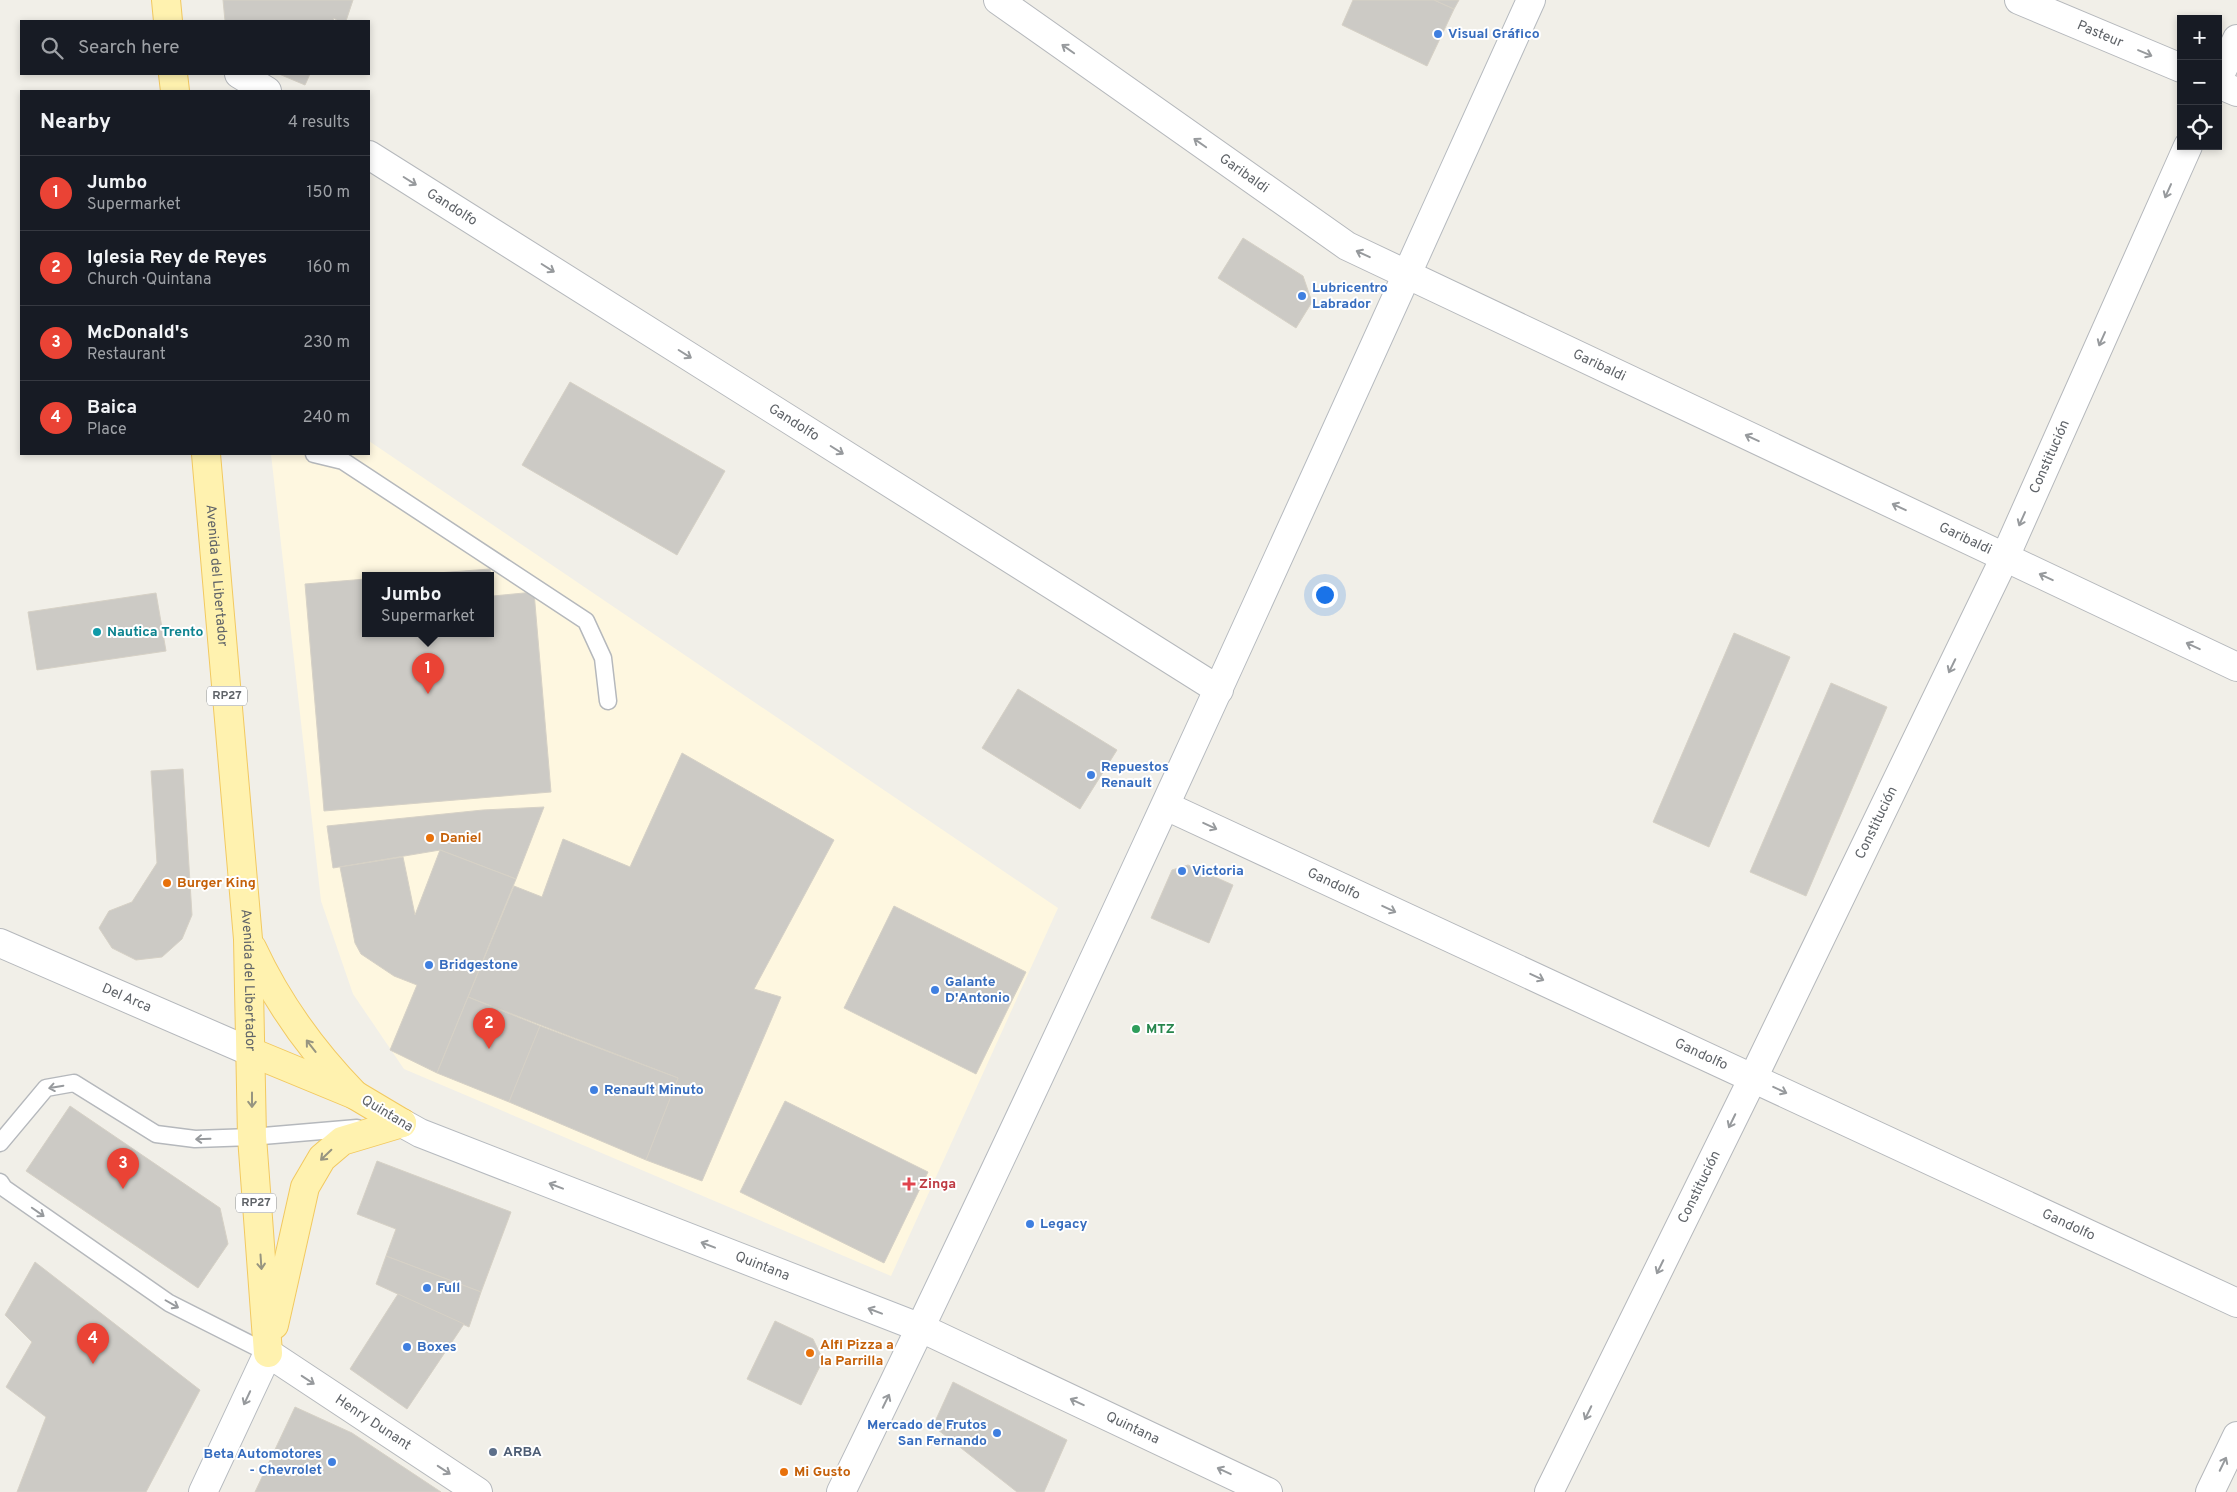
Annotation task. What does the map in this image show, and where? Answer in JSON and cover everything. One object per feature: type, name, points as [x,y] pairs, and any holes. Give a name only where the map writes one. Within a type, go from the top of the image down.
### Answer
[{"type":"main road","points":[[166,0],[168,20]]},
{"type":"main road","points":[[173,75],[174,90]]},
{"type":"main road","name":"Avenida del Libertador","points":[[206,455],[248,939],[252,1052],[252,1137],[268,1353]]},
{"type":"main road","name":"RP27","points":[[248,939],[280,1002],[303,1036],[327,1066],[355,1095]]},
{"type":"main road","name":"Quintana","points":[[252,1052],[355,1095],[402,1124]]},
{"type":"main road","name":"RP27","points":[[268,1353],[305,1187],[317,1165],[342,1140],[402,1124]]},
{"type":"street","name":"Garibaldi","points":[[998,0],[1346,246],[2237,666]]},
{"type":"street","points":[[841,1492],[921,1328],[1166,806],[1531,0]]},
{"type":"street","name":"Pasteur","points":[[2019,0],[2177,66]]},
{"type":"street","points":[[2222,71],[2237,40]]},
{"type":"street","points":[[241,75],[265,90]]},
{"type":"street","points":[[2222,86],[2237,92]]},
{"type":"street","name":"Constitución","points":[[1548,1492],[1753,1078],[2005,557],[2186,150]]},
{"type":"street","name":"Gandolfo","points":[[370,156],[1219,690]]},
{"type":"street","name":"Gandolfo","points":[[1166,806],[2237,1303]]},
{"type":"street","name":"Del Arca","points":[[0,943],[252,1052]]},
{"type":"street","name":"Quintana","points":[[402,1124],[420,1133],[921,1328],[1268,1492]]},
{"type":"street","name":"Avenida del Libertador","points":[[203,1492],[268,1353]]},
{"type":"street","name":"Henry Dunant","points":[[268,1353],[478,1492]]},
{"type":"street","points":[[2210,1492],[2237,1436]]},
{"type":"lane","points":[[318,455],[343,461],[586,621],[603,658],[608,701]]},
{"type":"lane","points":[[0,1143],[46,1088],[74,1083],[156,1134],[194,1139],[252,1137],[402,1124]]},
{"type":"lane","points":[[0,1182],[4,1188],[169,1303],[268,1353]]},
{"type":"shaded area","points":[[370,442],[1058,908],[891,1276],[404,1069],[353,994],[321,901],[271,455],[370,455]]},
{"type":"building","points":[[223,0],[353,0],[346,20],[337,20],[334,18],[333,20],[225,20]]},
{"type":"building","points":[[1353,0],[1434,0],[1454,9],[1427,66],[1342,25]]},
{"type":"building","points":[[1434,0],[1459,0],[1454,9]]},
{"type":"building","points":[[281,75],[310,75],[305,85]]},
{"type":"building","points":[[1243,238],[1303,276],[1312,302],[1296,328],[1218,278]]},
{"type":"building","points":[[570,382],[725,471],[677,555],[522,465]]},
{"type":"building","points":[[490,569],[490,572],[450,572]]},
{"type":"building","points":[[362,579],[362,637],[494,637],[494,596],[534,592],[551,792],[324,811],[305,584]]},
{"type":"building","name":"Nautica Trento","points":[[156,593],[166,651],[37,670],[28,612]]},
{"type":"building","points":[[1734,633],[1790,657],[1709,847],[1653,822]]},
{"type":"building","points":[[1831,683],[1887,707],[1806,896],[1750,872]]},
{"type":"building","points":[[1018,689],[1117,750],[1080,809],[982,748]]},
{"type":"building","points":[[682,753],[834,840],[754,989],[781,997],[702,1181],[646,1160],[678,1078],[468,997],[514,886],[542,897],[563,839],[630,867]]},
{"type":"building","name":"Burger King","points":[[183,769],[192,915],[182,939],[162,957],[136,960],[112,948],[99,928],[109,911],[132,902],[157,863],[151,771]]},
{"type":"building","name":"Daniel","points":[[544,807],[516,879],[440,850],[333,868],[327,826],[483,810]]},
{"type":"building","name":"Bridgestone","points":[[440,850],[516,879],[437,1073],[390,1050],[417,985],[394,976],[361,954],[355,943],[340,867],[403,857],[415,915]]},
{"type":"building","points":[[1188,865],[1233,885],[1209,943],[1151,918],[1172,870]]},
{"type":"building","name":"Galante D'Antonio","points":[[894,906],[1026,972],[976,1074],[844,1008]]},
{"type":"building","points":[[468,997],[540,1026],[509,1102],[437,1073]]},
{"type":"building","name":"Renault Minuto","points":[[540,1026],[678,1078],[646,1160],[509,1102]]},
{"type":"building","points":[[785,1101],[928,1172],[884,1263],[740,1192]]},
{"type":"building","points":[[70,1106],[220,1208],[228,1244],[198,1288],[26,1171]]},
{"type":"building","points":[[377,1161],[511,1212],[481,1292],[386,1256],[396,1229],[357,1214]]},
{"type":"building","name":"Full","points":[[386,1256],[481,1292],[469,1327],[376,1284]]},
{"type":"building","points":[[35,1262],[200,1390],[146,1492],[17,1492],[46,1417],[6,1387],[32,1342],[5,1315]]},
{"type":"building","name":"Boxes","points":[[398,1294],[464,1324],[407,1409],[350,1369]]},
{"type":"building","points":[[775,1321],[813,1339],[823,1360],[801,1405],[747,1379]]},
{"type":"building","name":"Mercado de Frutos San Fernando","points":[[953,1382],[1067,1440],[1044,1492],[1017,1492],[933,1426]]},
{"type":"building","name":"Beta Automotores - Chevrolet","points":[[295,1407],[352,1433],[441,1492],[255,1492]]},
{"type":"place","name":"Visual Gráfico","points":[[1438,34]]},
{"type":"place","name":"Lubricentro Labrador","points":[[1302,296]]},
{"type":"place","name":"Nautica Trento","points":[[97,632]]},
{"type":"place","name":"Jumbo","points":[[428,694]]},
{"type":"place","name":"Repuestos Renault","points":[[1091,775]]},
{"type":"place","name":"Daniel","points":[[430,838]]},
{"type":"place","name":"Victoria","points":[[1182,871]]},
{"type":"place","name":"Burger King","points":[[167,883]]},
{"type":"place","name":"Bridgestone","points":[[429,965]]},
{"type":"place","name":"Galante D'Antonio","points":[[935,990]]},
{"type":"place","name":"MTZ","points":[[1136,1029]]},
{"type":"place","name":"Iglesia Rey de Reyes","points":[[489,1049]]},
{"type":"place","name":"Renault Minuto","points":[[594,1090]]},
{"type":"place","name":"Zinga","points":[[909,1184]]},
{"type":"place","name":"McDonald's","points":[[123,1189]]},
{"type":"place","name":"Legacy","points":[[1030,1224]]},
{"type":"place","name":"Full","points":[[427,1288]]},
{"type":"place","name":"Boxes","points":[[407,1347]]},
{"type":"place","name":"Alfi Pizza a la Parrilla","points":[[810,1353]]},
{"type":"place","name":"Baica","points":[[93,1364]]},
{"type":"place","name":"Mercado de Frutos San Fernando","points":[[997,1433]]},
{"type":"place","name":"ARBA","points":[[493,1452]]},
{"type":"place","name":"Beta Automotores - Chevrolet","points":[[332,1462]]},
{"type":"place","name":"Mi Gusto","points":[[784,1472]]}]
